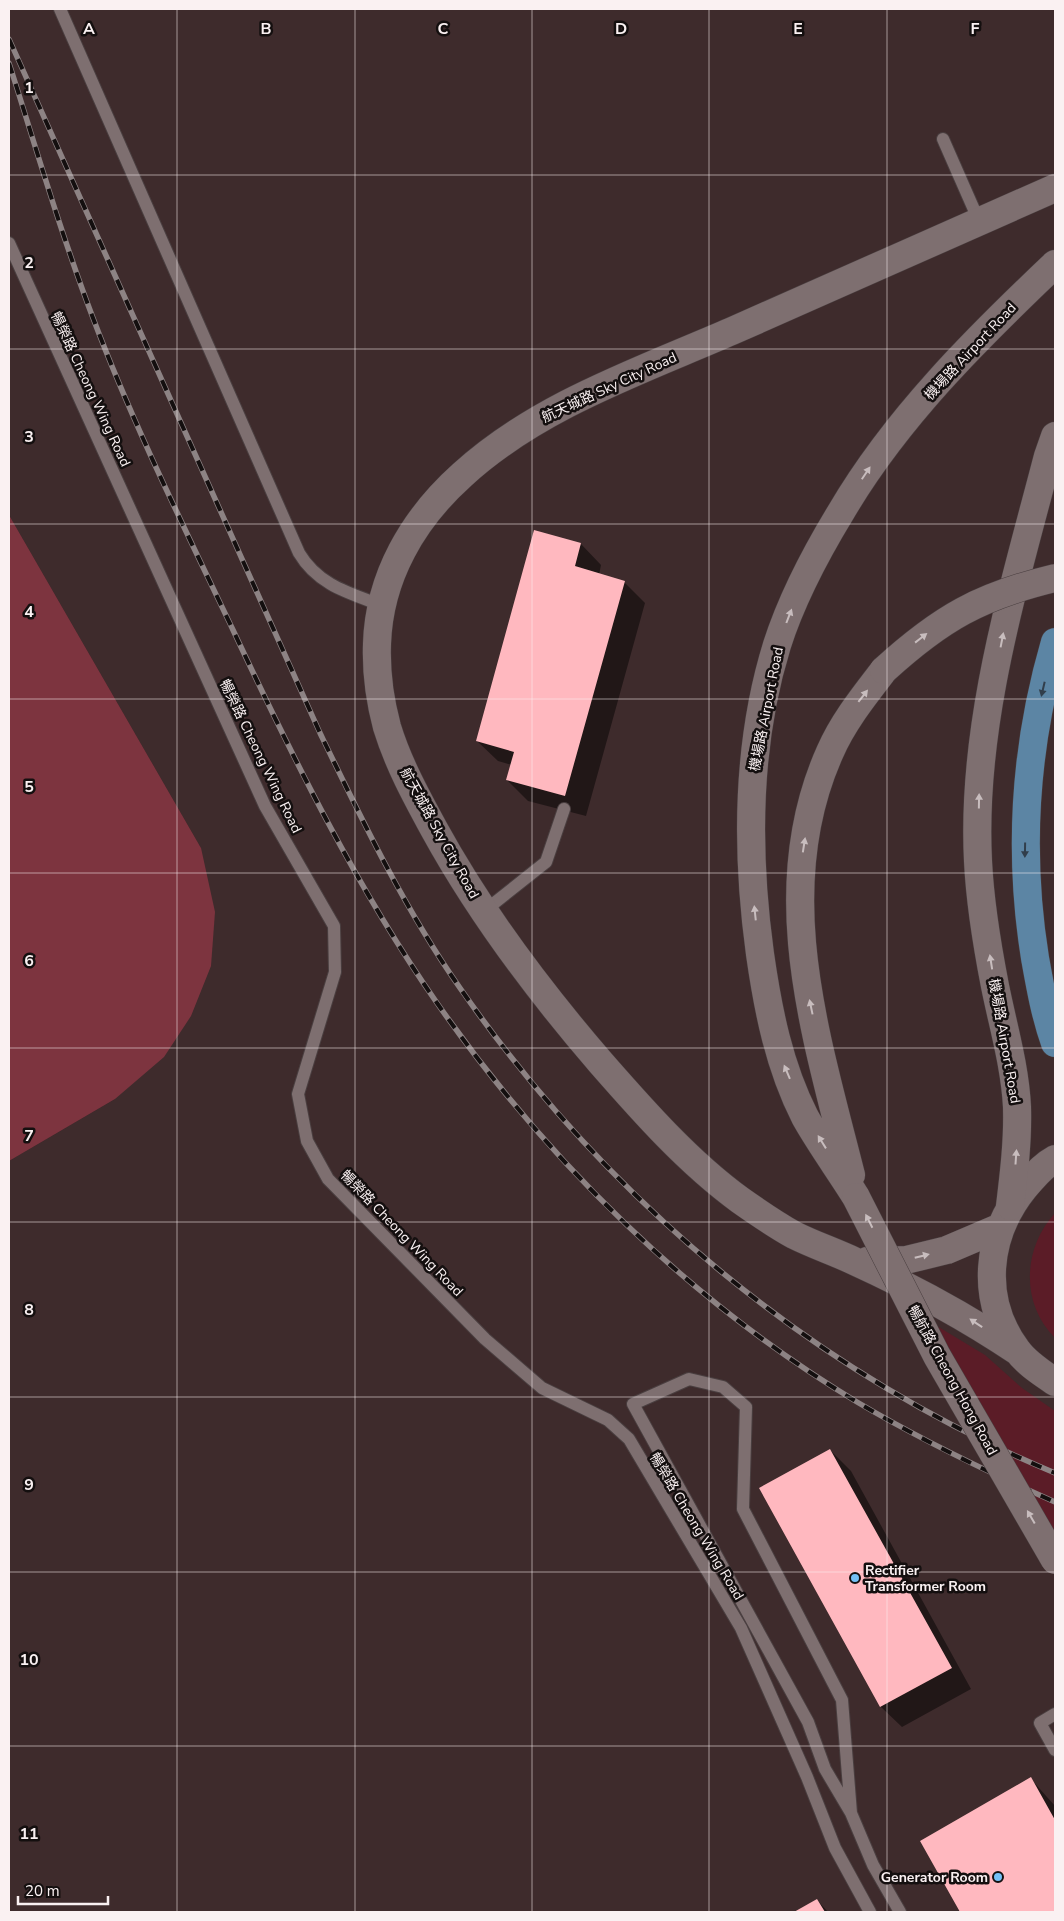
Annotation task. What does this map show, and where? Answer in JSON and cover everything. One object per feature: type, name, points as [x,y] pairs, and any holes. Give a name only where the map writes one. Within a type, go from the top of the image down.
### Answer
[{"type":"main road","points":[[1055,642],[1034,729],[1027,789],[1025,857],[1031,930],[1048,1023],[1055,1043]]},
{"type":"street","name":"航天城路 Sky City Road","points":[[1017,1351],[967,1317],[856,1262],[794,1235],[738,1198],[689,1156],[626,1091],[568,1025],[483,912],[418,800],[386,724],[377,667],[377,639],[382,605],[395,562],[421,520],[439,497],[461,476],[486,454],[514,435],[593,392],[1055,188]]},
{"type":"street","name":"機場路 Airport Road","points":[[856,1197],[806,1117],[783,1062],[768,1008],[752,883],[750,826],[753,766],[766,693],[778,645],[796,598],[817,553],[842,509],[870,468],[941,380],[1000,317],[1055,264]]},
{"type":"street","name":"機場路 Airport Road","points":[[1005,1216],[1016,1156],[1017,1106],[1010,1057],[984,920],[978,860],[980,781],[988,712],[1006,621],[1055,436]]},
{"type":"street","points":[[856,1197],[803,970],[800,910],[801,861],[808,814],[830,752],[854,709],[884,670],[920,637],[962,610],[1007,590],[1055,578]]},
{"type":"street","points":[[1055,1159],[1043,1166],[1005,1216],[991,1259],[992,1288],[1000,1319],[1017,1351],[1055,1382]]},
{"type":"street","name":"暢航路 Cheong Hong Road","points":[[856,1197],[937,1356],[1055,1560]]},
{"type":"street","name":"航天城路 Sky City Road","points":[[856,1262],[906,1260],[947,1250],[1005,1216]]},
{"type":"lane","points":[[60,9],[307,566],[333,587],[382,605]]},
{"type":"lane","points":[[944,139],[979,221]]},
{"type":"lane","name":"暢榮路 Cheong Wing Road","points":[[9,242],[265,806],[334,926],[336,972],[298,1094],[307,1141],[328,1179],[485,1339],[542,1388],[608,1420],[629,1439],[741,1628],[808,1777],[835,1848],[870,1912]]},
{"type":"lane","points":[[483,912],[546,862],[564,809]]},
{"type":"lane","points":[[851,1813],[842,1700],[743,1509],[746,1408],[723,1387],[689,1379],[633,1404],[808,1722],[825,1769],[851,1813],[873,1865],[900,1912]]},
{"type":"lane","points":[[1055,1714],[1040,1723],[1055,1750]]},
{"type":"shaded area","points":[[9,9],[1055,9],[1055,1912],[9,1912],[9,1161],[115,1099],[201,848],[9,515]]},
{"type":"shaded area","points":[[9,515],[201,848],[215,912],[211,966],[191,1016],[164,1057],[115,1099],[9,1161]]},
{"type":"shaded area","points":[[1055,1213],[1055,1338],[1044,1324],[1036,1309],[1031,1292],[1030,1276],[1037,1242],[1044,1227]]},
{"type":"shaded area","points":[[927,1320],[985,1355],[1022,1388],[1055,1411],[1055,1536]]},
{"type":"building","points":[[534,530],[581,543],[575,566],[625,581],[565,796],[506,780],[514,752],[476,741]]},
{"type":"building","name":"Rectifier Transformer Room","points":[[830,1449],[952,1668],[880,1707],[759,1488]]},
{"type":"building","name":"Generator Room","points":[[1031,1777],[1055,1820],[1055,1912],[960,1912],[920,1841]]},
{"type":"building","points":[[817,1899],[825,1912],[794,1912]]},
{"type":"railway","points":[[9,39],[320,733],[402,895],[420,927],[460,988],[518,1066],[582,1140],[650,1209],[723,1273],[800,1332],[881,1385],[966,1432],[1055,1473]]},
{"type":"railway","points":[[9,63],[81,286],[108,358],[160,475],[279,726],[327,821],[379,914],[437,1003],[480,1062],[575,1173],[626,1225],[680,1274],[737,1320],[796,1363],[857,1402],[955,1455],[1055,1502]]},
{"type":"place","name":"Rectifier Transformer Room","points":[[855,1578]]},
{"type":"place","name":"Generator Room","points":[[998,1877]]}]
